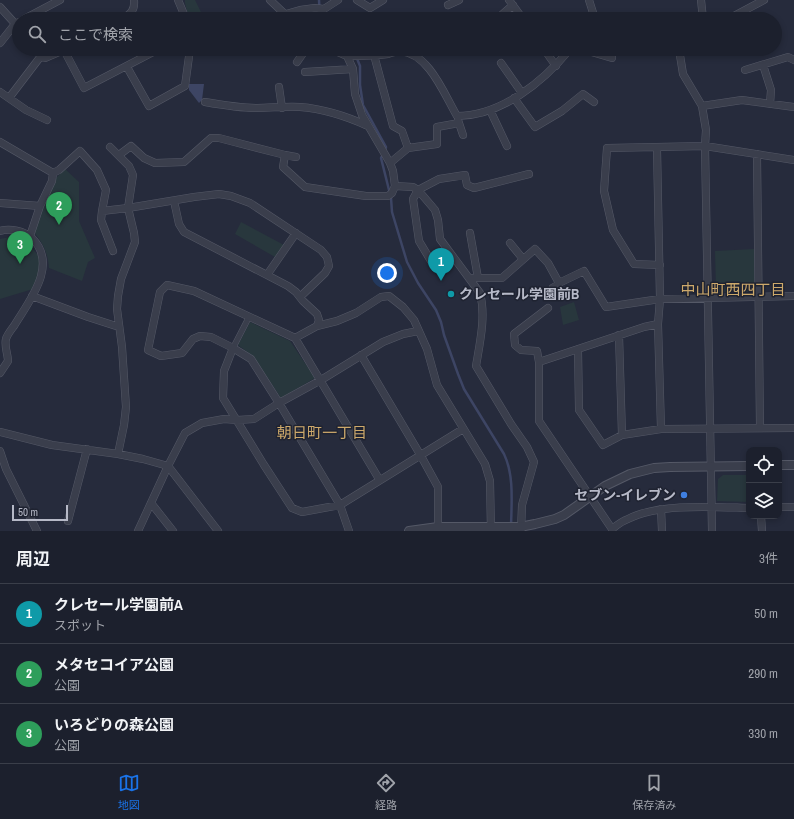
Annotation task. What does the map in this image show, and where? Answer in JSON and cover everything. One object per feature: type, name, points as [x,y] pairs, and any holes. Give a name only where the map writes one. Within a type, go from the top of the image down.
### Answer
[{"type":"street","points":[[37,12],[60,0]]},
{"type":"street","points":[[133,12],[135,6],[134,0]]},
{"type":"street","points":[[178,0],[183,12]]},
{"type":"street","points":[[270,0],[283,12]]},
{"type":"street","points":[[303,12],[315,8],[324,8],[338,0]]},
{"type":"street","points":[[357,0],[370,8],[382,0]]},
{"type":"street","points":[[448,4],[459,0]]},
{"type":"street","points":[[589,0],[593,12]]},
{"type":"street","points":[[700,0],[702,12]]},
{"type":"street","points":[[741,12],[764,0]]},
{"type":"street","points":[[503,12],[511,3],[518,12]]},
{"type":"street","points":[[0,7],[12,18]]},
{"type":"street","points":[[0,43],[12,30]]},
{"type":"street","points":[[9,98],[36,56]]},
{"type":"street","points":[[68,56],[84,88],[127,67],[144,56]]},
{"type":"street","points":[[127,67],[148,106],[185,86],[189,56]]},
{"type":"street","points":[[297,62],[301,56]]},
{"type":"street","points":[[285,155],[283,167],[305,187],[366,196],[388,196],[392,193],[395,186],[393,171],[381,146],[362,115],[356,94],[353,69],[347,56],[360,56]]},
{"type":"street","points":[[374,56],[394,126],[402,131],[408,148]]},
{"type":"street","points":[[414,56],[430,68],[458,120],[463,135]]},
{"type":"street","points":[[549,56],[556,66]]},
{"type":"street","points":[[390,163],[408,148],[437,144],[437,127],[490,110],[514,98],[556,66],[564,56]]},
{"type":"street","points":[[605,56],[612,58]]},
{"type":"street","points":[[680,56],[684,74],[702,106],[706,130],[705,146],[712,531]]},
{"type":"street","points":[[745,70],[788,57],[794,60]]},
{"type":"street","points":[[501,63],[522,93]]},
{"type":"street","points":[[763,64],[771,90],[770,104]]},
{"type":"street","points":[[305,72],[353,69]]},
{"type":"street","points":[[279,87],[282,108]]},
{"type":"street","points":[[0,92],[26,110],[47,120]]},
{"type":"street","points":[[514,98],[535,127],[562,111],[583,94],[594,102]]},
{"type":"street","points":[[702,106],[742,100],[794,107]]},
{"type":"street","points":[[205,102],[227,106],[255,108],[269,106],[282,108],[299,107],[345,116],[368,126]]},
{"type":"street","points":[[490,110],[507,146]]},
{"type":"street","points":[[119,156],[131,146],[144,158],[155,163],[184,162],[211,138],[219,138],[296,157]]},
{"type":"street","points":[[0,142],[53,173]]},
{"type":"street","points":[[660,265],[634,264],[613,230],[604,192],[607,148],[705,146],[794,160]]},
{"type":"street","points":[[110,147],[129,166],[133,175],[128,208],[134,232],[134,242],[120,285],[117,309],[122,347],[126,407],[118,454]]},
{"type":"street","points":[[657,148],[660,265],[658,324],[661,429]]},
{"type":"street","points":[[53,173],[59,170],[80,151],[97,170],[106,190],[101,220],[113,251]]},
{"type":"street","points":[[757,154],[760,428]]},
{"type":"street","points":[[30,236],[40,206],[52,181],[53,173]]},
{"type":"street","points":[[431,261],[419,241],[413,198],[418,190],[439,179],[465,175],[467,185],[474,188],[529,174]]},
{"type":"street","points":[[395,186],[413,187],[418,190],[435,210],[438,220],[440,239],[480,293],[482,302],[480,337],[476,366],[511,424],[527,447],[534,462],[522,505],[520,529]]},
{"type":"street","points":[[102,211],[218,194],[231,196],[250,202],[321,250],[327,257],[328,266],[325,273],[300,297]]},
{"type":"street","points":[[174,201],[179,224],[184,232],[288,286],[296,292],[317,314],[319,320],[317,326]]},
{"type":"street","points":[[0,203],[40,206]]},
{"type":"street","points":[[0,231],[16,230],[30,236],[37,244],[43,265],[41,278],[32,296],[3,339],[8,361],[0,373]]},
{"type":"street","points":[[267,275],[296,233]]},
{"type":"street","points":[[470,233],[478,278]]},
{"type":"street","points":[[510,243],[522,259]]},
{"type":"street","points":[[469,278],[502,278],[535,249],[548,262],[559,283]]},
{"type":"street","points":[[552,287],[584,271],[606,307],[660,299],[794,296]]},
{"type":"street","points":[[349,531],[340,505],[251,359],[211,337],[200,336],[193,339],[182,353],[161,356],[148,350],[160,292],[167,285],[194,291],[295,338],[379,479]]},
{"type":"street","points":[[32,296],[82,315],[119,326]]},
{"type":"street","points":[[295,338],[317,326],[337,321],[356,313],[382,297],[389,296],[403,307],[414,320],[427,349],[437,385],[485,464],[490,481],[491,529]]},
{"type":"street","points":[[548,308],[514,334],[514,345],[521,350],[537,351],[539,362],[539,421],[612,530],[627,519],[643,512],[661,509],[711,507],[746,508]]},
{"type":"street","points":[[249,316],[233,348],[224,371],[223,398],[292,508],[302,512],[340,505],[379,479],[421,456],[463,429]]},
{"type":"street","points":[[539,362],[619,335],[658,324]]},
{"type":"street","points":[[138,531],[185,433],[202,424],[224,419],[254,419],[383,342],[418,331]]},
{"type":"street","points":[[619,335],[622,435]]},
{"type":"street","points":[[578,350],[580,410],[603,444],[622,435],[661,429],[794,428]]},
{"type":"street","points":[[361,355],[438,487],[438,527]]},
{"type":"street","points":[[0,432],[52,445],[144,458],[168,466],[218,531]]},
{"type":"street","points":[[68,521],[87,449]]},
{"type":"street","points":[[0,451],[3,470],[37,531]]},
{"type":"street","points":[[782,465],[794,465]]},
{"type":"street","points":[[408,531],[438,527],[520,529],[564,515],[589,496],[630,474],[670,467],[746,466]]},
{"type":"street","points":[[151,503],[173,531]]},
{"type":"street","points":[[782,507],[794,507]]},
{"type":"street","points":[[661,509],[662,531]]},
{"type":"street","points":[[761,519],[762,531]]},
{"type":"shaded area","points":[[185,0],[195,0],[201,12],[187,12]]},
{"type":"shaded area","points":[[65,169],[79,182],[79,221],[95,258],[88,262],[82,281],[49,268],[44,248],[33,231],[54,180]]},
{"type":"shaded area","points":[[241,222],[284,245],[275,257],[235,234]]},
{"type":"shaded area","points":[[15,236],[28,244],[39,256],[39,272],[33,289],[0,299],[0,239]]},
{"type":"shaded area","points":[[754,249],[755,289],[752,292],[719,292],[716,288],[715,251]]},
{"type":"shaded area","points":[[574,302],[579,320],[563,325],[560,307]]},
{"type":"shaded area","points":[[250,322],[290,341],[315,378],[281,398],[254,357],[238,345]]},
{"type":"shaded area","points":[[723,475],[746,475],[746,502],[717,501],[718,479]]},
{"type":"water","points":[[189,84],[204,84],[202,100],[199,103],[189,90]]},
{"type":"waterway","points":[[319,0],[320,12]]},
{"type":"waterway","points":[[356,56],[360,66],[360,85],[363,105],[386,147],[385,150]]},
{"type":"waterway","points":[[383,154],[381,158],[391,198],[392,212],[407,262],[418,283],[436,310],[464,389],[504,454],[510,472],[512,492],[511,531]]},
{"type":"place","name":"メタセコイア公園","points":[[59,225]]},
{"type":"place","name":"いろどりの森公園","points":[[20,264]]},
{"type":"place","name":"クレセール学園前A","points":[[441,281]]},
{"type":"place","name":"クレセール学園前B","points":[[451,294]]},
{"type":"place","name":"セブン-イレブン","points":[[684,495]]},
{"type":"district","name":"中山町西四丁目","points":[[733,290]]},
{"type":"district","name":"朝日町一丁目","points":[[322,433]]}]
